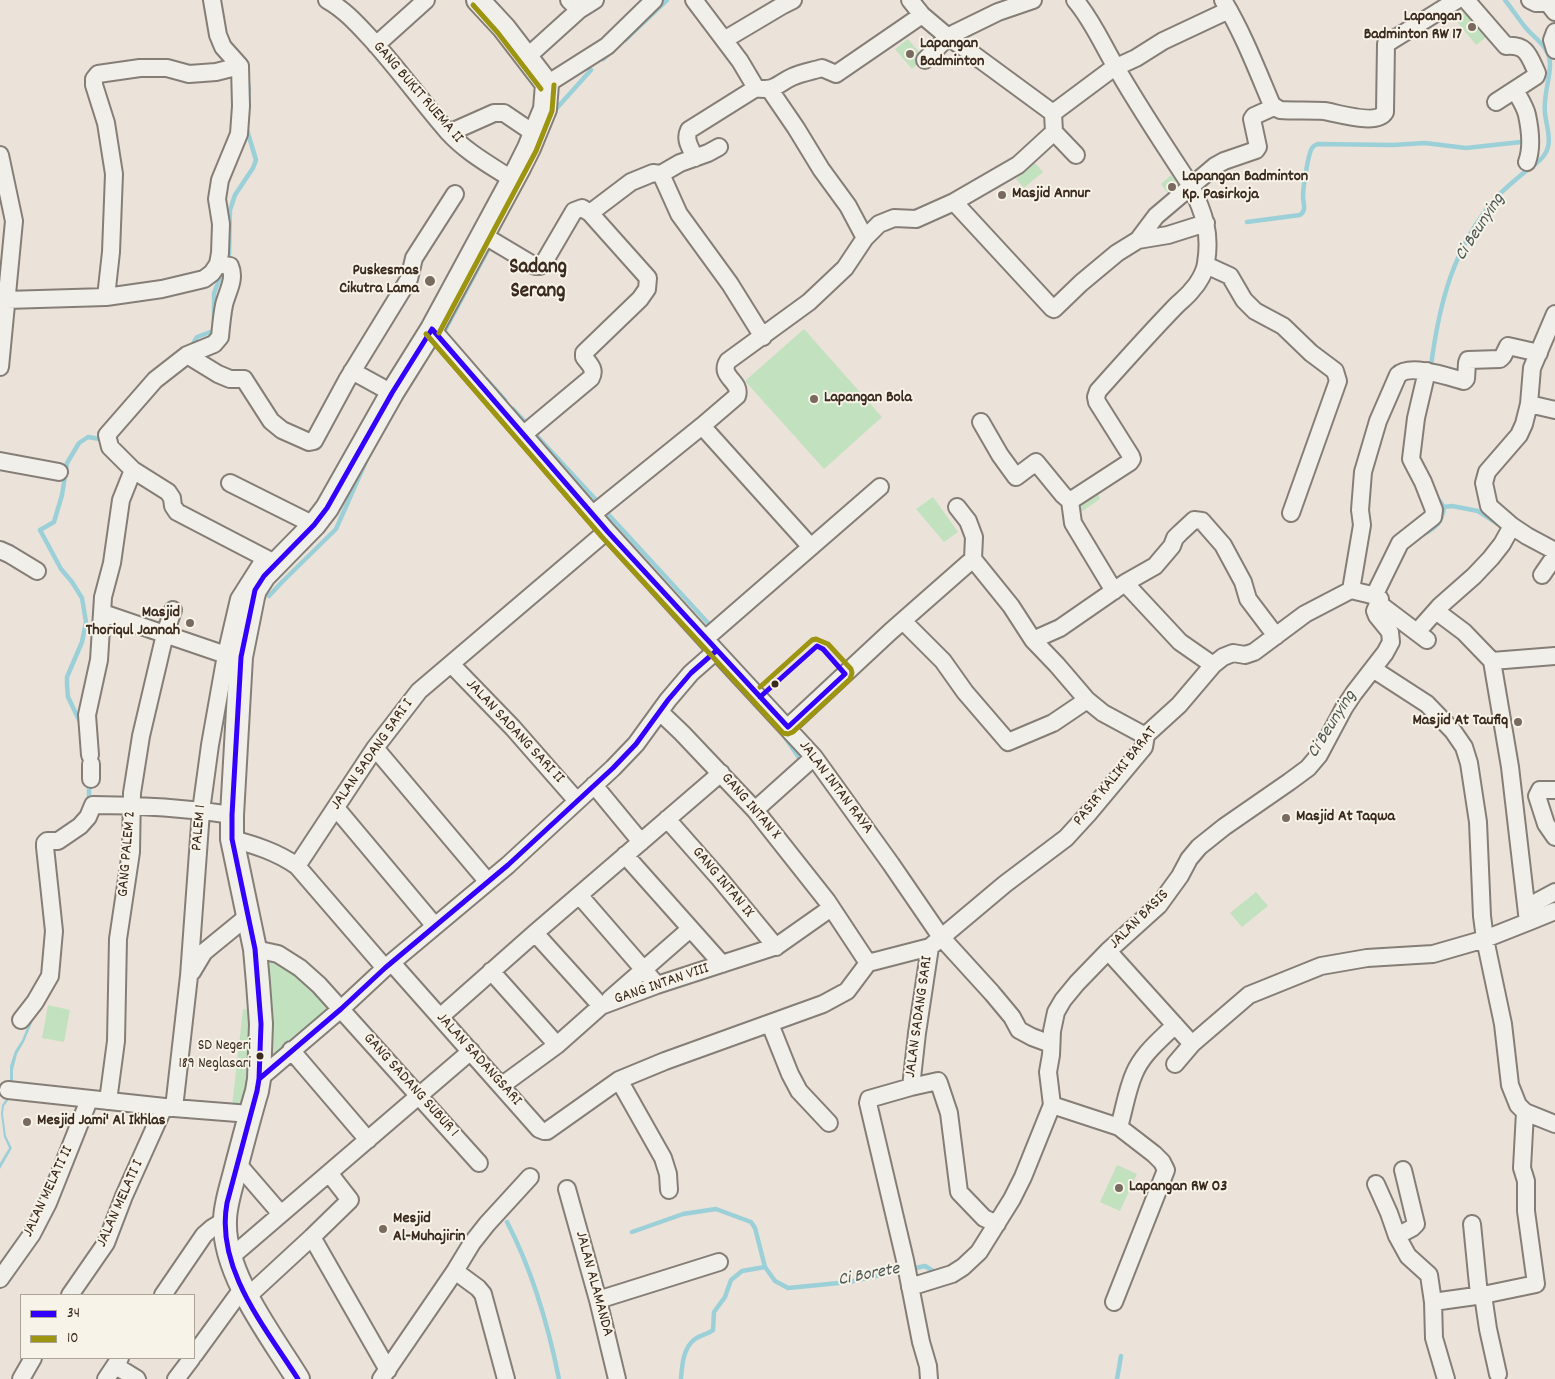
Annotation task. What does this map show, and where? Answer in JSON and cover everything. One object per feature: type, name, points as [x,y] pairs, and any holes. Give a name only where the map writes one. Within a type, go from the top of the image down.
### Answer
[{"type":"main road","points":[[298,1379],[245,1293],[226,1238],[225,1220],[259,1079],[261,1024],[255,949],[232,839],[242,657],[255,590],[271,560],[314,525],[327,508],[392,393],[432,329],[512,180],[535,134],[544,109],[548,84],[504,28],[478,0]]},
{"type":"street","points":[[6,300],[106,298],[162,289],[204,279],[212,273],[218,264],[221,224],[217,200],[220,180],[239,134],[241,106],[240,66],[222,47],[212,0]]},
{"type":"street","name":"GANG BUKIT RUEMA II","points":[[327,0],[353,19],[449,132],[465,148],[512,180]]},
{"type":"street","points":[[376,45],[426,0]]},
{"type":"street","points":[[527,57],[574,5],[595,0]]},
{"type":"street","points":[[548,84],[607,46],[654,0]]},
{"type":"street","points":[[694,0],[740,61],[796,128],[848,206],[865,238]]},
{"type":"street","points":[[724,40],[793,0]]},
{"type":"street","points":[[910,0],[922,15],[948,38],[1053,113]]},
{"type":"street","points":[[925,60],[948,38],[998,12],[1033,0]]},
{"type":"street","points":[[1070,501],[1132,459],[1097,402],[1098,391],[1133,351],[1181,300],[1193,290],[1206,265],[1208,233],[1200,206],[1191,186],[1116,68],[1084,10],[1075,0]]},
{"type":"street","points":[[954,202],[1054,309],[1117,253],[1138,240],[1156,216],[1191,186],[1220,164],[1256,150],[1258,147],[1252,122],[1254,116],[1274,108],[1294,111],[1323,111],[1358,118],[1382,117],[1385,112],[1386,44],[1457,0]]},
{"type":"street","points":[[1466,0],[1506,46],[1516,45],[1524,48],[1537,73],[1536,76],[1496,102]]},
{"type":"street","points":[[1530,0],[1536,3],[1548,3],[1555,12]]},
{"type":"street","points":[[1053,113],[1116,68],[1226,5],[1274,108]]},
{"type":"street","points":[[695,158],[687,141],[686,135],[689,130],[763,89],[792,77],[822,68],[836,74],[922,15]]},
{"type":"street","points":[[1555,32],[1552,40],[1555,50]]},
{"type":"street","points":[[106,298],[111,252],[114,174],[106,123],[94,85],[94,79],[98,74],[140,68],[167,68],[189,74],[216,72],[240,66]]},
{"type":"street","points":[[1515,90],[1527,114],[1530,156],[1526,162]]},
{"type":"street","points":[[449,132],[494,113],[504,113],[535,134]]},
{"type":"street","points":[[1053,113],[1054,132],[1076,155]]},
{"type":"street","points":[[592,514],[737,396],[736,387],[726,372],[725,366],[728,362],[798,310],[845,268],[865,238],[879,224],[894,218],[916,219],[954,202],[1018,165],[1054,132]]},
{"type":"street","points":[[590,213],[631,182],[653,173],[661,174],[680,163],[719,147]]},
{"type":"street","points":[[0,155],[14,221],[0,367]]},
{"type":"street","points":[[661,174],[679,214],[730,284],[762,336]]},
{"type":"street","points":[[187,355],[218,374],[230,379],[244,379],[271,421],[282,430],[309,442],[314,441],[352,371],[409,279],[414,258],[455,194]]},
{"type":"street","points":[[483,235],[535,266],[540,266],[543,264],[574,211],[582,208],[590,213],[648,278],[647,289],[640,299],[584,353],[593,369],[591,378],[524,434]]},
{"type":"street","points":[[1138,240],[1168,235],[1206,223]]},
{"type":"street","points":[[218,264],[230,266],[232,271],[224,305],[220,337],[214,344],[187,355],[155,380],[107,435],[110,448],[133,470],[168,492],[177,512],[271,560]]},
{"type":"street","points":[[1206,265],[1230,276],[1244,300],[1255,311],[1283,326],[1310,353],[1335,371],[1337,376],[1338,381],[1291,513]]},
{"type":"street","points":[[1542,575],[1554,555],[1527,536],[1510,530],[1489,506],[1484,483],[1487,472],[1519,435],[1524,424],[1530,404],[1532,368],[1555,314]]},
{"type":"street","name":"JALAN INTAN RAYA","points":[[432,329],[607,531],[814,757],[886,856],[935,942],[992,993],[1019,1030],[1052,1044]]},
{"type":"street","points":[[1351,590],[1362,525],[1360,510],[1363,472],[1378,421],[1400,373],[1427,371],[1464,381],[1466,379],[1468,360],[1500,359],[1508,346],[1539,353]]},
{"type":"street","points":[[352,371],[392,393]]},
{"type":"street","points":[[1377,598],[1400,543],[1433,517],[1434,514],[1423,482],[1411,459],[1416,418],[1427,371]]},
{"type":"street","points":[[1530,404],[1555,410]]},
{"type":"street","points":[[982,422],[1000,455],[1016,477],[1036,462],[1062,495],[1070,501],[1073,523],[1120,587],[1180,642],[1213,665],[1223,657],[1233,653],[1245,655],[1254,652],[1306,614],[1351,590],[1377,598],[1422,636],[1436,611],[1491,558],[1510,530]]},
{"type":"street","points":[[702,426],[811,547]]},
{"type":"street","points":[[0,461],[59,472]]},
{"type":"street","points":[[91,766],[87,715],[99,660],[103,596],[112,563],[121,500],[133,470]]},
{"type":"street","points":[[230,483],[314,525]]},
{"type":"street","points":[[259,1079],[488,882],[612,768],[636,744],[668,700],[691,673],[710,645],[811,547],[880,487]]},
{"type":"street","points":[[957,508],[968,521],[974,537],[973,559],[1011,606],[1033,640],[1087,700],[1103,713],[1146,735]]},
{"type":"street","points":[[1033,640],[1060,628],[1120,587],[1155,566],[1172,546],[1175,538],[1194,520],[1202,521],[1222,545],[1243,582],[1248,599],[1276,636]]},
{"type":"street","name":"JALAN SADANG SARI I","points":[[297,866],[375,748],[419,691],[607,531]]},
{"type":"street","points":[[9,554],[37,571]]},
{"type":"street","points":[[788,727],[973,559]]},
{"type":"street","name":"PALEM 1","points":[[169,1108],[189,976],[201,810],[226,655],[239,599],[271,560]]},
{"type":"street","name":"JALAN BASIS","points":[[908,1278],[940,1277],[952,1274],[963,1268],[979,1252],[994,1222],[1023,1177],[1052,1105],[1048,1072],[1056,1012],[1077,983],[1108,951],[1159,905],[1199,847],[1224,827],[1308,768],[1320,755],[1344,708],[1385,654],[1391,642],[1390,632],[1375,611],[1377,598]]},
{"type":"street","name":"GANG PALEM 2","points":[[108,1101],[116,1041],[118,939],[132,852],[132,793],[141,736],[165,634],[173,610]]},
{"type":"street","points":[[1436,611],[1464,632],[1492,661],[1510,767],[1527,915]]},
{"type":"street","points":[[103,613],[226,655]]},
{"type":"street","points":[[903,621],[943,661],[965,692],[1008,742],[1053,723],[1078,708],[1087,700]]},
{"type":"street","points":[[1492,661],[1555,656]]},
{"type":"street","name":"JALAN SADANG SARI II","points":[[451,664],[513,728],[577,801]]},
{"type":"street","name":"PASIR KALIKI BARAT","points":[[935,942],[1005,884],[1066,838],[1144,747],[1146,735],[1179,705],[1213,665]]},
{"type":"street","points":[[1373,669],[1427,704],[1453,731],[1464,747],[1469,763],[1478,822],[1482,916],[1485,939],[1503,1024],[1510,1085],[1518,1105],[1525,1112],[1555,1124]]},
{"type":"street","name":"GANG INTAN X","points":[[660,712],[755,810],[827,900],[868,963]]},
{"type":"street","points":[[375,748],[488,882]]},
{"type":"street","points":[[755,810],[814,757]]},
{"type":"street","points":[[440,1017],[534,933],[721,773]]},
{"type":"street","points":[[594,785],[641,842]]},
{"type":"street","points":[[1555,790],[1540,790],[1537,796],[1546,824],[1555,837]]},
{"type":"street","points":[[21,1020],[35,1002],[50,976],[54,931],[45,843],[80,826],[88,817],[93,805],[132,805],[201,810],[232,815]]},
{"type":"street","points":[[336,808],[435,926]]},
{"type":"street","name":"GANG INTAN IX","points":[[667,820],[719,878],[720,882],[776,947]]},
{"type":"street","points":[[232,839],[284,857],[297,866]]},
{"type":"street","name":"GANG INTAN VIII","points":[[625,855],[722,964]]},
{"type":"street","name":"JALAN SADANGSARI","points":[[297,866],[389,966],[440,1017],[539,1129],[544,1132],[547,1131],[619,1080]]},
{"type":"street","points":[[1176,1064],[1192,1044],[1249,995],[1321,966],[1367,958],[1433,954],[1485,939],[1527,915],[1555,892]]},
{"type":"street","points":[[579,895],[657,985]]},
{"type":"street","name":"GANG INTAN VIII","points":[[602,1006],[657,985],[776,947],[832,908]]},
{"type":"street","points":[[1527,915],[1555,911]]},
{"type":"street","points":[[189,976],[204,952],[248,916]]},
{"type":"street","name":"GANG INTAN VIII","points":[[501,1086],[557,1045],[690,929]]},
{"type":"street","points":[[534,933],[602,1006]]},
{"type":"street","points":[[669,1190],[668,1174],[663,1158],[619,1080],[665,1061],[823,1004],[847,992],[868,963],[935,942]]},
{"type":"street","name":"JALAN SADANG SARI","points":[[911,1087],[917,1033],[935,942]]},
{"type":"street","name":"GANG SADANG SUBUR 1","points":[[255,949],[278,954],[300,968],[341,1009],[479,1163]]},
{"type":"street","points":[[1108,951],[1192,1044]]},
{"type":"street","points":[[491,971],[557,1045]]},
{"type":"street","points":[[770,1024],[790,1074],[800,1092],[828,1123]]},
{"type":"street","points":[[1119,1127],[1134,1073],[1152,1047],[1175,1025]]},
{"type":"street","points":[[291,1050],[368,1140]]},
{"type":"street","points":[[231,1257],[471,1051]]},
{"type":"street","points":[[929,1379],[928,1366],[921,1342],[868,1102],[869,1099],[938,1081],[941,1084],[949,1113],[959,1192],[984,1218],[994,1222]]},
{"type":"street","points":[[13,1090],[89,1100],[250,1114]]},
{"type":"street","name":"JALAN MELATI II","points":[[0,1279],[32,1234],[48,1203],[89,1100]]},
{"type":"street","points":[[1052,1105],[1119,1127],[1154,1154],[1162,1162],[1166,1170],[1114,1302]]},
{"type":"street","name":"JALAN MELATI I","points":[[71,1294],[106,1243],[124,1196],[169,1108]]},
{"type":"street","points":[[1433,1302],[1536,1284],[1526,1211],[1526,1181],[1522,1168],[1525,1112]]},
{"type":"street","points":[[237,1164],[281,1214]]},
{"type":"street","points":[[1396,1236],[1416,1224],[1403,1170]]},
{"type":"street","points":[[195,1354],[245,1293],[312,1237],[350,1200],[329,1173]]},
{"type":"street","points":[[312,1237],[385,1375],[472,1243],[530,1177]]},
{"type":"street","points":[[1376,1184],[1389,1213],[1396,1236],[1408,1256],[1429,1275],[1433,1302],[1434,1338],[1446,1379]]},
{"type":"street","name":"JALAN ALAMANDA","points":[[567,1189],[598,1300],[617,1379]]},
{"type":"street","points":[[164,1294],[204,1235],[225,1220]]},
{"type":"street","points":[[1472,1224],[1481,1295],[1498,1374]]},
{"type":"street","points":[[598,1300],[719,1262]]},
{"type":"street","points":[[455,1271],[483,1294],[506,1379]]},
{"type":"street","points":[[21,1379],[32,1359]]},
{"type":"street","points":[[176,1379],[191,1359]]},
{"type":"street","points":[[106,1379],[118,1362],[137,1379]]},
{"type":"green space","name":"Lapangan Badminton RW 17","points":[[1468,9],[1489,35],[1476,45],[1455,19]]},
{"type":"green space","name":"Lapangan Badminton","points":[[908,39],[924,58],[912,69],[895,49]]},
{"type":"green space","points":[[1035,163],[1043,172],[1024,188],[1016,179]]},
{"type":"green space","name":"Lapangan Badminton Kp. Pasirkoja","points":[[1171,175],[1183,190],[1172,199],[1161,184]]},
{"type":"green space","name":"Lapangan Bola","points":[[804,329],[882,417],[824,469],[745,381]]},
{"type":"green space","points":[[1095,486],[1100,499],[1078,514],[1074,502]]},
{"type":"green space","points":[[933,497],[958,532],[944,542],[916,509]]},
{"type":"green space","points":[[1256,892],[1268,906],[1242,927],[1230,913]]},
{"type":"green space","points":[[258,954],[276,957],[336,1009],[262,1070]]},
{"type":"green space","points":[[48,1005],[70,1010],[64,1042],[42,1038]]},
{"type":"green space","points":[[243,1009],[254,1011],[246,1108],[232,1107]]},
{"type":"green space","name":"Lapangan RW 03","points":[[1117,1165],[1137,1174],[1120,1211],[1100,1202]]},
{"type":"water","points":[[53,847],[59,943],[57,981],[39,1006],[17,1054],[13,1070],[13,1094],[4,1106],[3,1114],[6,1136],[12,1148],[0,1169],[0,1163],[9,1148],[4,1137],[1,1114],[2,1105],[10,1093],[10,1066],[37,1004],[54,980]]},
{"type":"waterway","points":[[625,40],[667,0]]},
{"type":"waterway","name":"Ci Beunying","points":[[1431,366],[1438,321],[1450,278],[1468,237],[1495,199],[1541,159],[1549,144],[1545,107],[1550,70],[1548,53],[1505,0]]},
{"type":"waterway","points":[[603,59],[611,52]]},
{"type":"waterway","points":[[555,113],[556,109],[591,70]]},
{"type":"waterway","points":[[248,83],[248,100]]},
{"type":"waterway","points":[[214,321],[214,293],[229,255],[230,210],[235,195],[253,168],[256,160],[247,130]]},
{"type":"waterway","points":[[1247,222],[1300,215],[1302,213],[1309,157],[1312,148],[1318,144],[1393,145],[1425,143],[1466,148],[1521,142]]},
{"type":"waterway","points":[[447,335],[444,332],[490,246]]},
{"type":"waterway","points":[[191,347],[197,337],[213,331],[214,328]]},
{"type":"waterway","points":[[487,380],[505,400]]},
{"type":"waterway","points":[[513,409],[528,425]]},
{"type":"waterway","points":[[535,434],[597,501]]},
{"type":"waterway","points":[[81,724],[68,697],[67,677],[82,642],[86,622],[82,598],[61,569],[40,530],[54,522],[62,495],[67,463],[79,443],[88,437],[100,439],[103,435]]},
{"type":"waterway","points":[[269,596],[336,529],[367,459]]},
{"type":"waterway","name":"Ci Beunying","points":[[1422,535],[1435,527],[1442,517],[1444,507],[1436,496]]},
{"type":"waterway","points":[[1444,507],[1452,506],[1478,511],[1498,524]]},
{"type":"waterway","points":[[607,513],[708,623]]},
{"type":"waterway","points":[[784,736],[802,762]]},
{"type":"waterway","points":[[89,781],[89,803]]},
{"type":"waterway","name":"Ci Borete","points":[[632,1232],[683,1214],[716,1209],[751,1222],[755,1228],[765,1267],[775,1281],[788,1288],[849,1282],[903,1270]]},
{"type":"waterway","points":[[507,1222],[525,1260],[539,1299],[559,1379]]},
{"type":"waterway","name":"Ci Borete","points":[[911,1269],[925,1266],[938,1274]]},
{"type":"waterway","points":[[681,1379],[684,1357],[688,1347],[695,1339],[713,1330],[714,1312],[725,1297],[731,1280],[742,1271],[765,1267]]},
{"type":"waterway","points":[[1117,1379],[1121,1356]]},
{"type":"transit line","name":"10","points":[[473,5],[498,33],[541,89]]},
{"type":"transit line","name":"10","points":[[439,333],[536,151],[552,111],[554,85]]},
{"type":"transit line","name":"34","points":[[298,1379],[258,1318],[235,1274],[228,1251],[225,1227],[227,1203],[257,1091],[261,1024],[255,949],[232,839],[241,657],[255,590],[264,576],[314,525],[327,508],[392,393],[432,329],[608,532],[788,727],[845,674],[823,649],[817,646],[760,697]]},
{"type":"transit line","name":"10","points":[[426,334],[602,537],[783,733],[793,732],[850,679],[852,673],[851,669],[828,644],[816,639],[812,640],[760,687]]},
{"type":"transit line","name":"34","points":[[259,1079],[341,1009],[385,968],[508,865],[613,768],[636,744],[668,700],[691,673],[716,651]]},
{"type":"place","name":"Lapangan Badminton RW 17","points":[[1472,27]]},
{"type":"place","name":"Lapangan Badminton","points":[[910,54]]},
{"type":"place","name":"Lapangan Badminton Kp. Pasirkoja","points":[[1172,187]]},
{"type":"place","name":"Masjid Annur","points":[[1002,195]]},
{"type":"place","name":"Puskesmas Cikutra Lama","points":[[430,281]]},
{"type":"place","name":"Lapangan Bola","points":[[814,399]]},
{"type":"place","name":"Masjid Thoriqul Jannah","points":[[190,623]]},
{"type":"place","name":"Masjid At Taufiq","points":[[1518,722]]},
{"type":"place","name":"Masjid At Taqwa","points":[[1286,818]]},
{"type":"place","name":"SD Negeri 189 Neglasari","points":[[260,1056]]},
{"type":"place","name":"Mesjid Jami' Al Ikhlas","points":[[27,1122]]},
{"type":"place","name":"Lapangan RW 03","points":[[1119,1188]]},
{"type":"place","name":"Mesjid Al-Muhajirin","points":[[383,1229]]},
{"type":"district","name":"Sadang Serang","points":[[538,281]]}]
